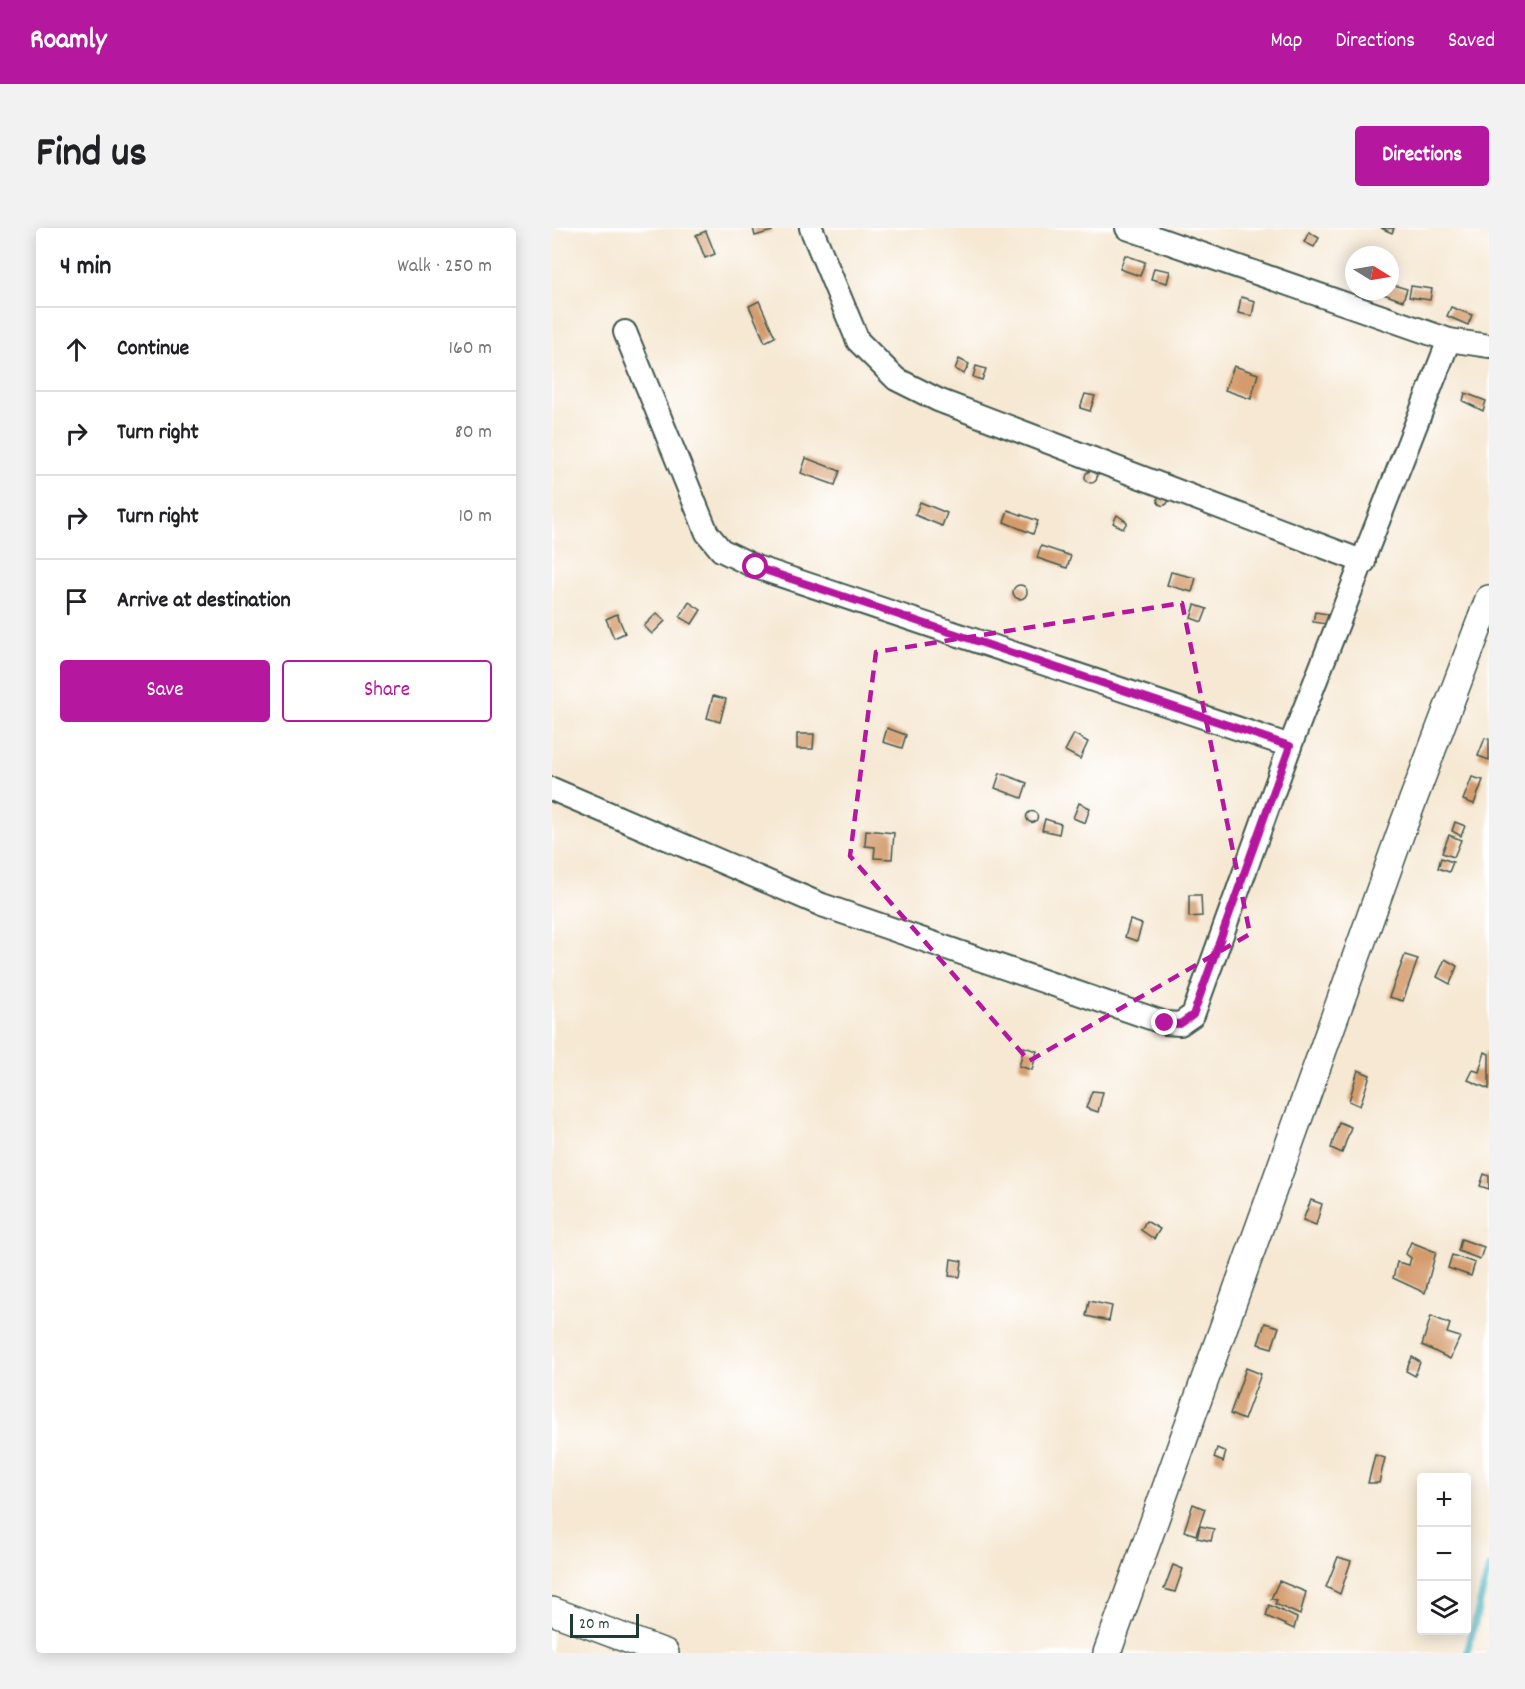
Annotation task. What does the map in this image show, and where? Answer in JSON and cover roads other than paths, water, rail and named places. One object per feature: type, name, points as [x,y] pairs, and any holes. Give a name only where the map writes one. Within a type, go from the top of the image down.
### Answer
[{"type":"street","points":[[811,228],[858,341],[896,379],[938,400],[1364,562]]},
{"type":"street","points":[[1127,228],[1449,340],[1489,346]]},
{"type":"street","points":[[625,332],[707,533],[721,550],[756,567],[1290,746]]},
{"type":"street","points":[[552,789],[822,905],[1165,1023],[1180,1024],[1193,1015],[1290,746],[1364,562],[1449,340]]},
{"type":"street","points":[[1107,1653],[1402,829],[1489,599]]},
{"type":"street","points":[[556,1611],[665,1653]]},
{"type":"waterway","points":[[1467,1653],[1489,1567]]}]
